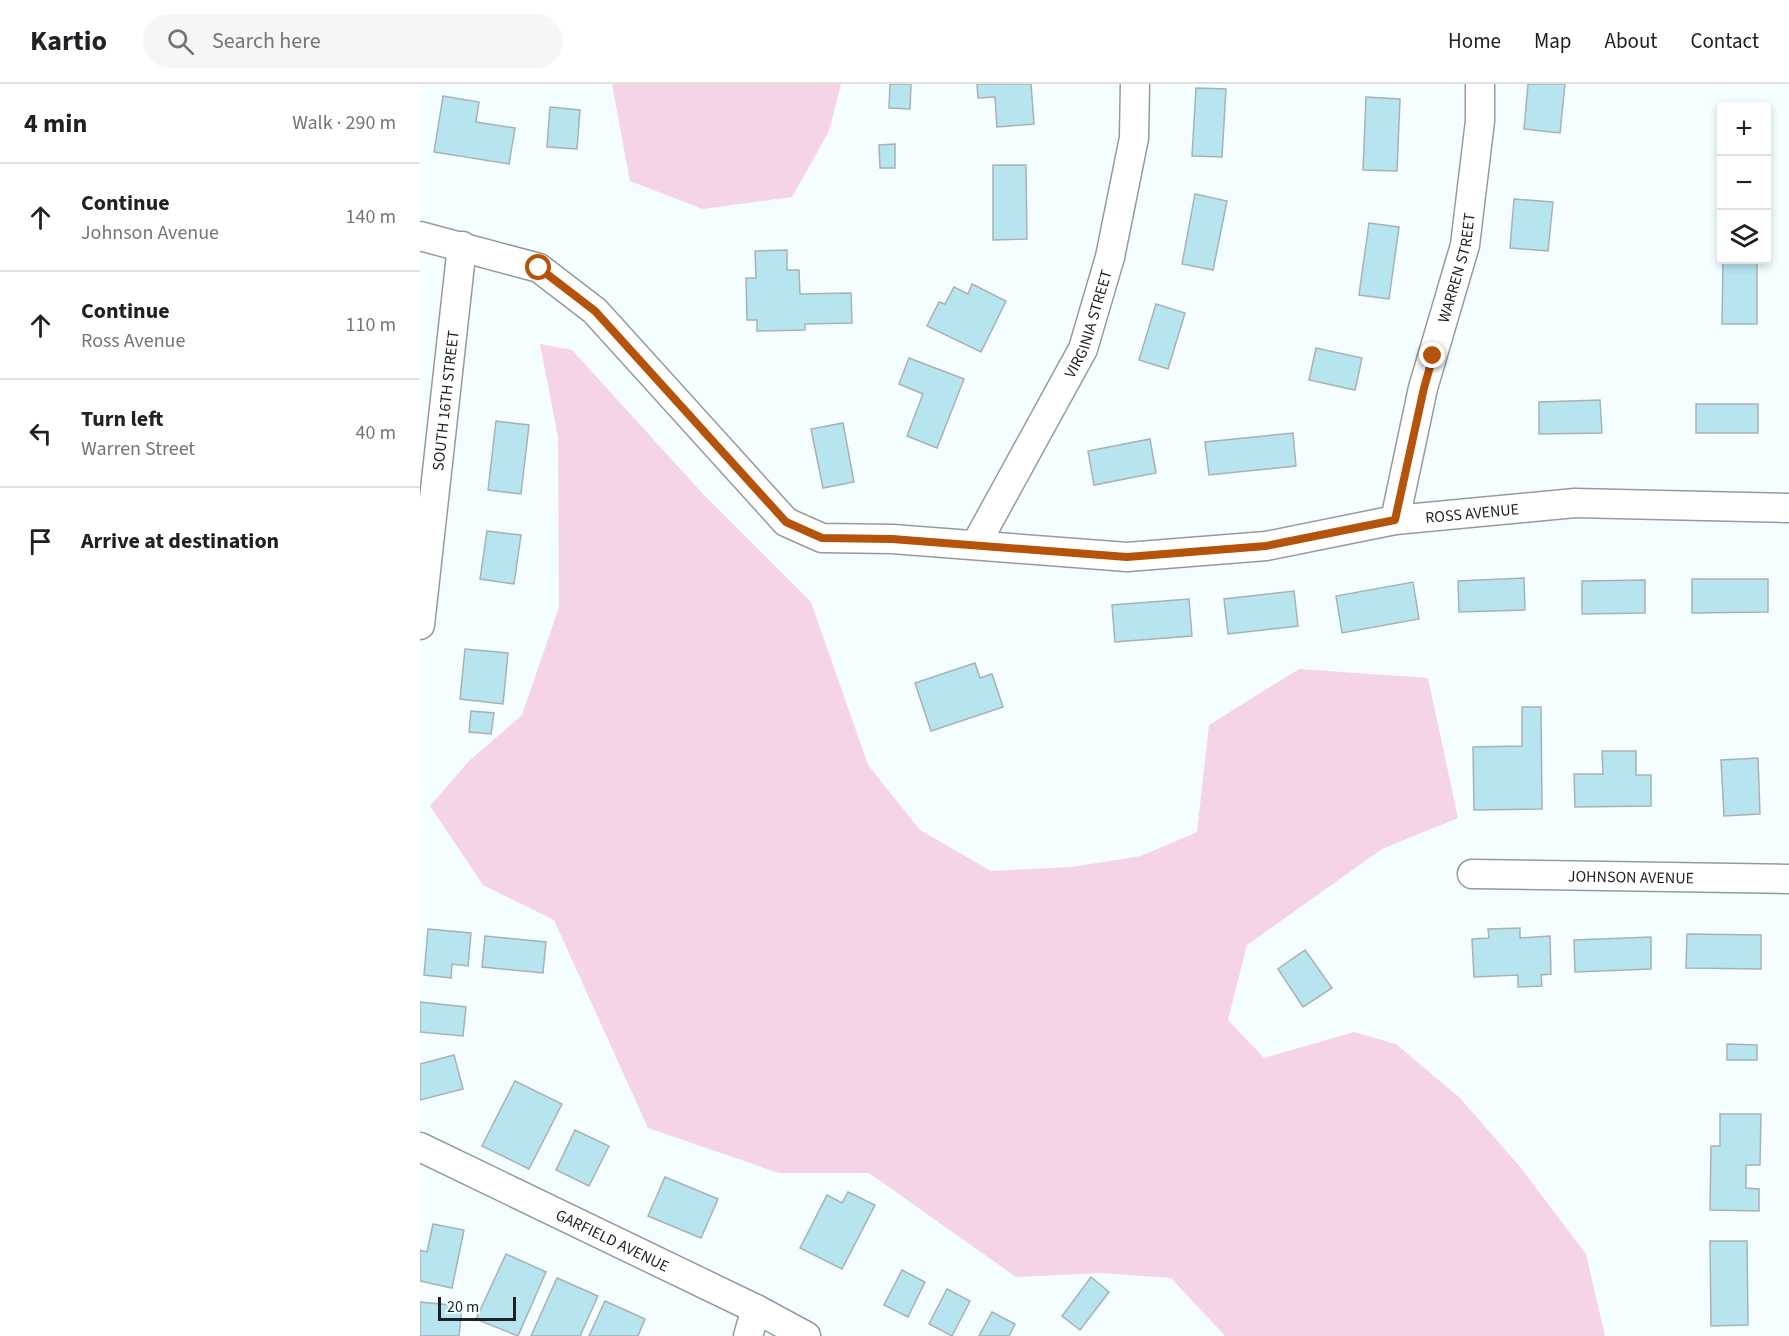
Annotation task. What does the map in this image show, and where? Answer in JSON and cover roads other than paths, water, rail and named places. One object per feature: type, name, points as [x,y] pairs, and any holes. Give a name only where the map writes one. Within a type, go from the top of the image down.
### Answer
[{"type":"street","name":"VIRGINIA STREET","points":[[976,544],[1083,349],[1110,257],[1134,138],[1135,84]]},
{"type":"street","name":"WARREN STREET","points":[[1395,520],[1424,388],[1465,246],[1480,121],[1480,84]]},
{"type":"street","points":[[420,236],[539,268],[595,311],[786,522],[822,538],[976,544]]},
{"type":"street","name":"SOUTH 16TH STREET","points":[[420,625],[462,246]]},
{"type":"street","name":"ROSS AVENUE","points":[[976,544],[1127,557],[1266,546],[1395,520],[1575,503],[1789,508]]},
{"type":"street","name":"JOHNSON AVENUE","points":[[1472,874],[1789,879]]},
{"type":"street","name":"GARFIELD AVENUE","points":[[420,1147],[756,1309],[806,1336]]},
{"type":"street","points":[[748,1336],[756,1309]]}]
